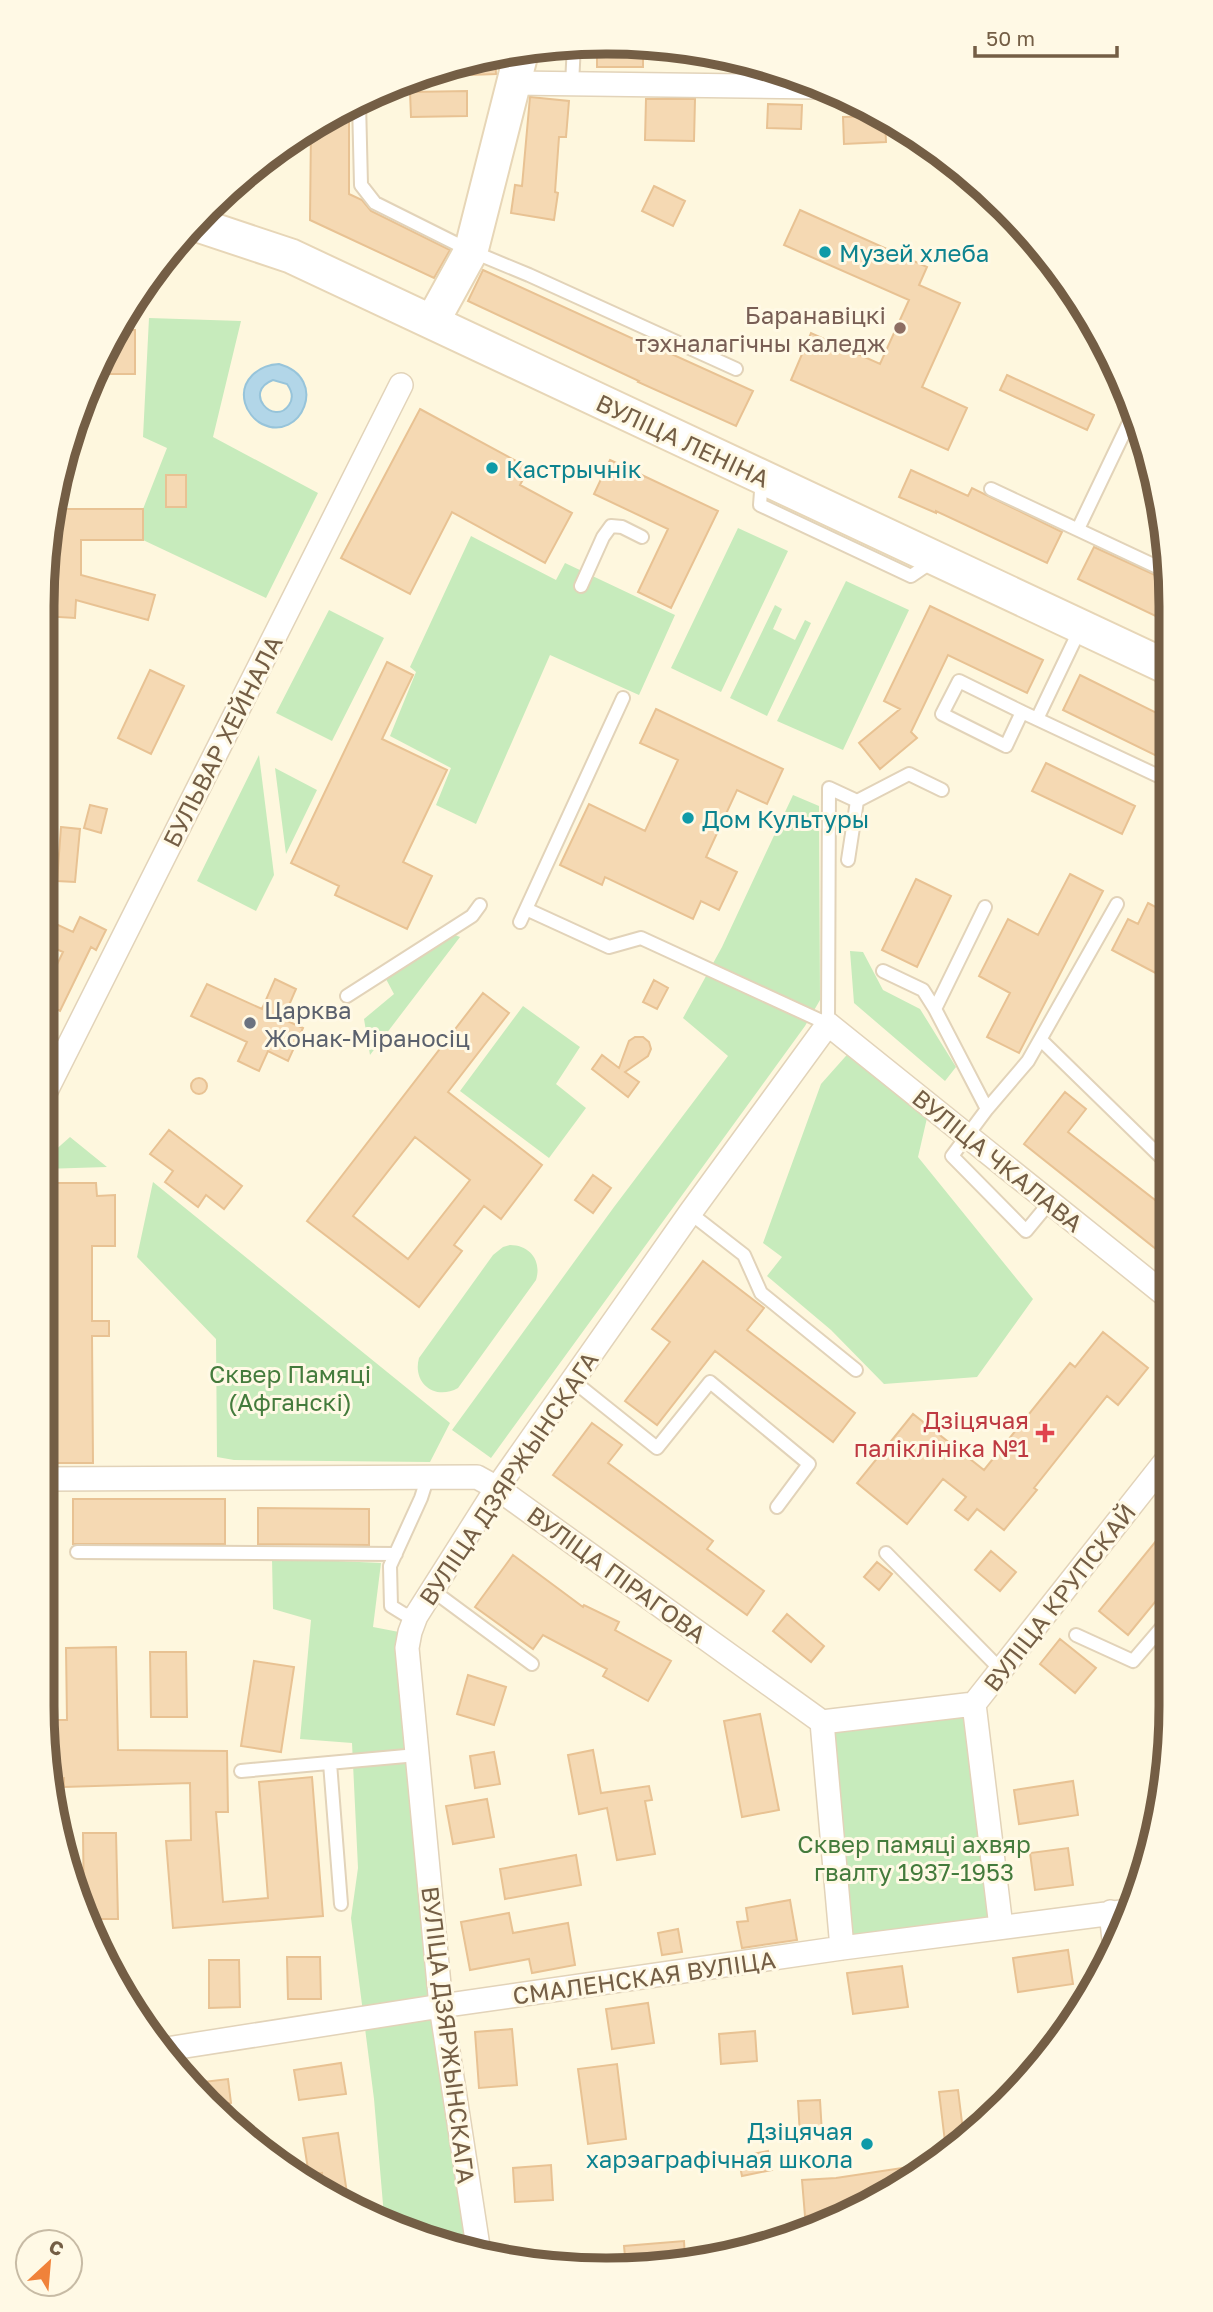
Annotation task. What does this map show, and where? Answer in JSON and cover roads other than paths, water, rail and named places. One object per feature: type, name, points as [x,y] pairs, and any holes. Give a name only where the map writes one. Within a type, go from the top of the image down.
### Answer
[{"type":"main road","points":[[432,322],[471,251],[519,62]]},
{"type":"main road","name":"ВУЛІЦА ЛЕНІНА","points":[[204,228],[291,256],[1159,663]]},
{"type":"street","points":[[514,83],[791,87]]},
{"type":"street","name":"БУЛЬВАР ХЕЙНАЛА","points":[[54,1075],[401,385]]},
{"type":"street","name":"ВУЛІЦА ЧКАЛАВА","points":[[828,1024],[1159,1290]]},
{"type":"street","name":"ВУЛІЦА ДЗЯРЖЫНСКАГА","points":[[477,2242],[441,2006],[407,1648],[410,1632],[416,1616],[497,1488],[690,1213],[828,1024]]},
{"type":"street","name":"ВУЛІЦА КРУПСКАЙ","points":[[822,1722],[974,1704],[1159,1470]]},
{"type":"street","name":"ВУЛІЦА ПІРАГОВА","points":[[54,1479],[477,1477],[497,1488],[822,1722]]},
{"type":"street","name":"ВУЛІЦА КРУПСКАЙ","points":[[974,1704],[1001,1927]]},
{"type":"street","points":[[822,1722],[842,1948]]},
{"type":"street","name":"СМАЛЕНСКАЯ ВУЛІЦА","points":[[173,2048],[842,1948],[1119,1912]]},
{"type":"lane","points":[[572,84],[574,55]]},
{"type":"lane","points":[[359,112],[361,185],[375,203],[471,251],[736,369]]},
{"type":"lane","points":[[1078,529],[1128,425]]},
{"type":"lane","points":[[991,489],[1158,567]]},
{"type":"lane","points":[[580,586],[611,526],[622,527],[642,537]]},
{"type":"lane","points":[[1037,719],[1081,627]]},
{"type":"lane","points":[[1022,712],[1006,746],[942,714],[959,681],[1159,776]]},
{"type":"lane","points":[[520,922],[623,698]]},
{"type":"lane","points":[[857,801],[909,774],[942,790]]},
{"type":"lane","points":[[526,909],[609,947],[641,938],[828,1024],[828,788],[857,801]]},
{"type":"lane","points":[[848,860],[857,801]]},
{"type":"lane","points":[[1050,1202],[1026,1231],[952,1156],[1028,1061],[1117,904]]},
{"type":"lane","points":[[347,996],[472,916],[480,905]]},
{"type":"lane","points":[[935,1009],[985,907]]},
{"type":"lane","points":[[883,971],[923,990],[988,1109]]},
{"type":"lane","points":[[1041,1040],[1159,1155]]},
{"type":"lane","points":[[690,1213],[744,1255],[761,1293],[856,1370]]},
{"type":"lane","points":[[572,1380],[657,1448],[709,1382],[809,1464],[777,1507]]},
{"type":"lane","points":[[416,1616],[404,1614],[391,1606],[390,1566],[421,1498],[428,1476]]},
{"type":"lane","points":[[77,1552],[396,1554]]},
{"type":"lane","points":[[886,1553],[1001,1670]]},
{"type":"lane","points":[[432,1590],[531,1664]]},
{"type":"lane","points":[[1076,1635],[1133,1661],[1159,1631]]},
{"type":"lane","points":[[241,1771],[417,1755]]},
{"type":"lane","points":[[330,1763],[341,1904]]},
{"type":"water","points":[[279,364],[295,371],[303,382],[306,394],[298,417],[288,425],[276,427],[262,424],[254,418],[246,406],[244,395],[252,375]],"holes":[[[273,380],[287,384],[292,400],[289,405],[283,411],[269,410],[260,399],[264,385]]]},
{"type":"place","name":"Музей хлеба","points":[[825,252]]},
{"type":"place","name":"Баранавіцкі тэхналагічны каледж","points":[[900,328]]},
{"type":"place","name":"Кастрычнік","points":[[492,468]]},
{"type":"place","name":"Дом Культуры","points":[[688,818]]},
{"type":"place","name":"Царква Жонак-Міраносіц","points":[[250,1023]]},
{"type":"place","name":"Дзіцячая паліклініка №1","points":[[1045,1433]]},
{"type":"place","name":"Дзіцячая харэаграфічная школа","points":[[867,2144]]},
{"type":"park label","name":"Сквер Памяці (Афганскі)","points":[[290,1387]]},
{"type":"park label","name":"Сквер памяці ахвяр гвалту 1937-1953","points":[[914,1857]]}]
